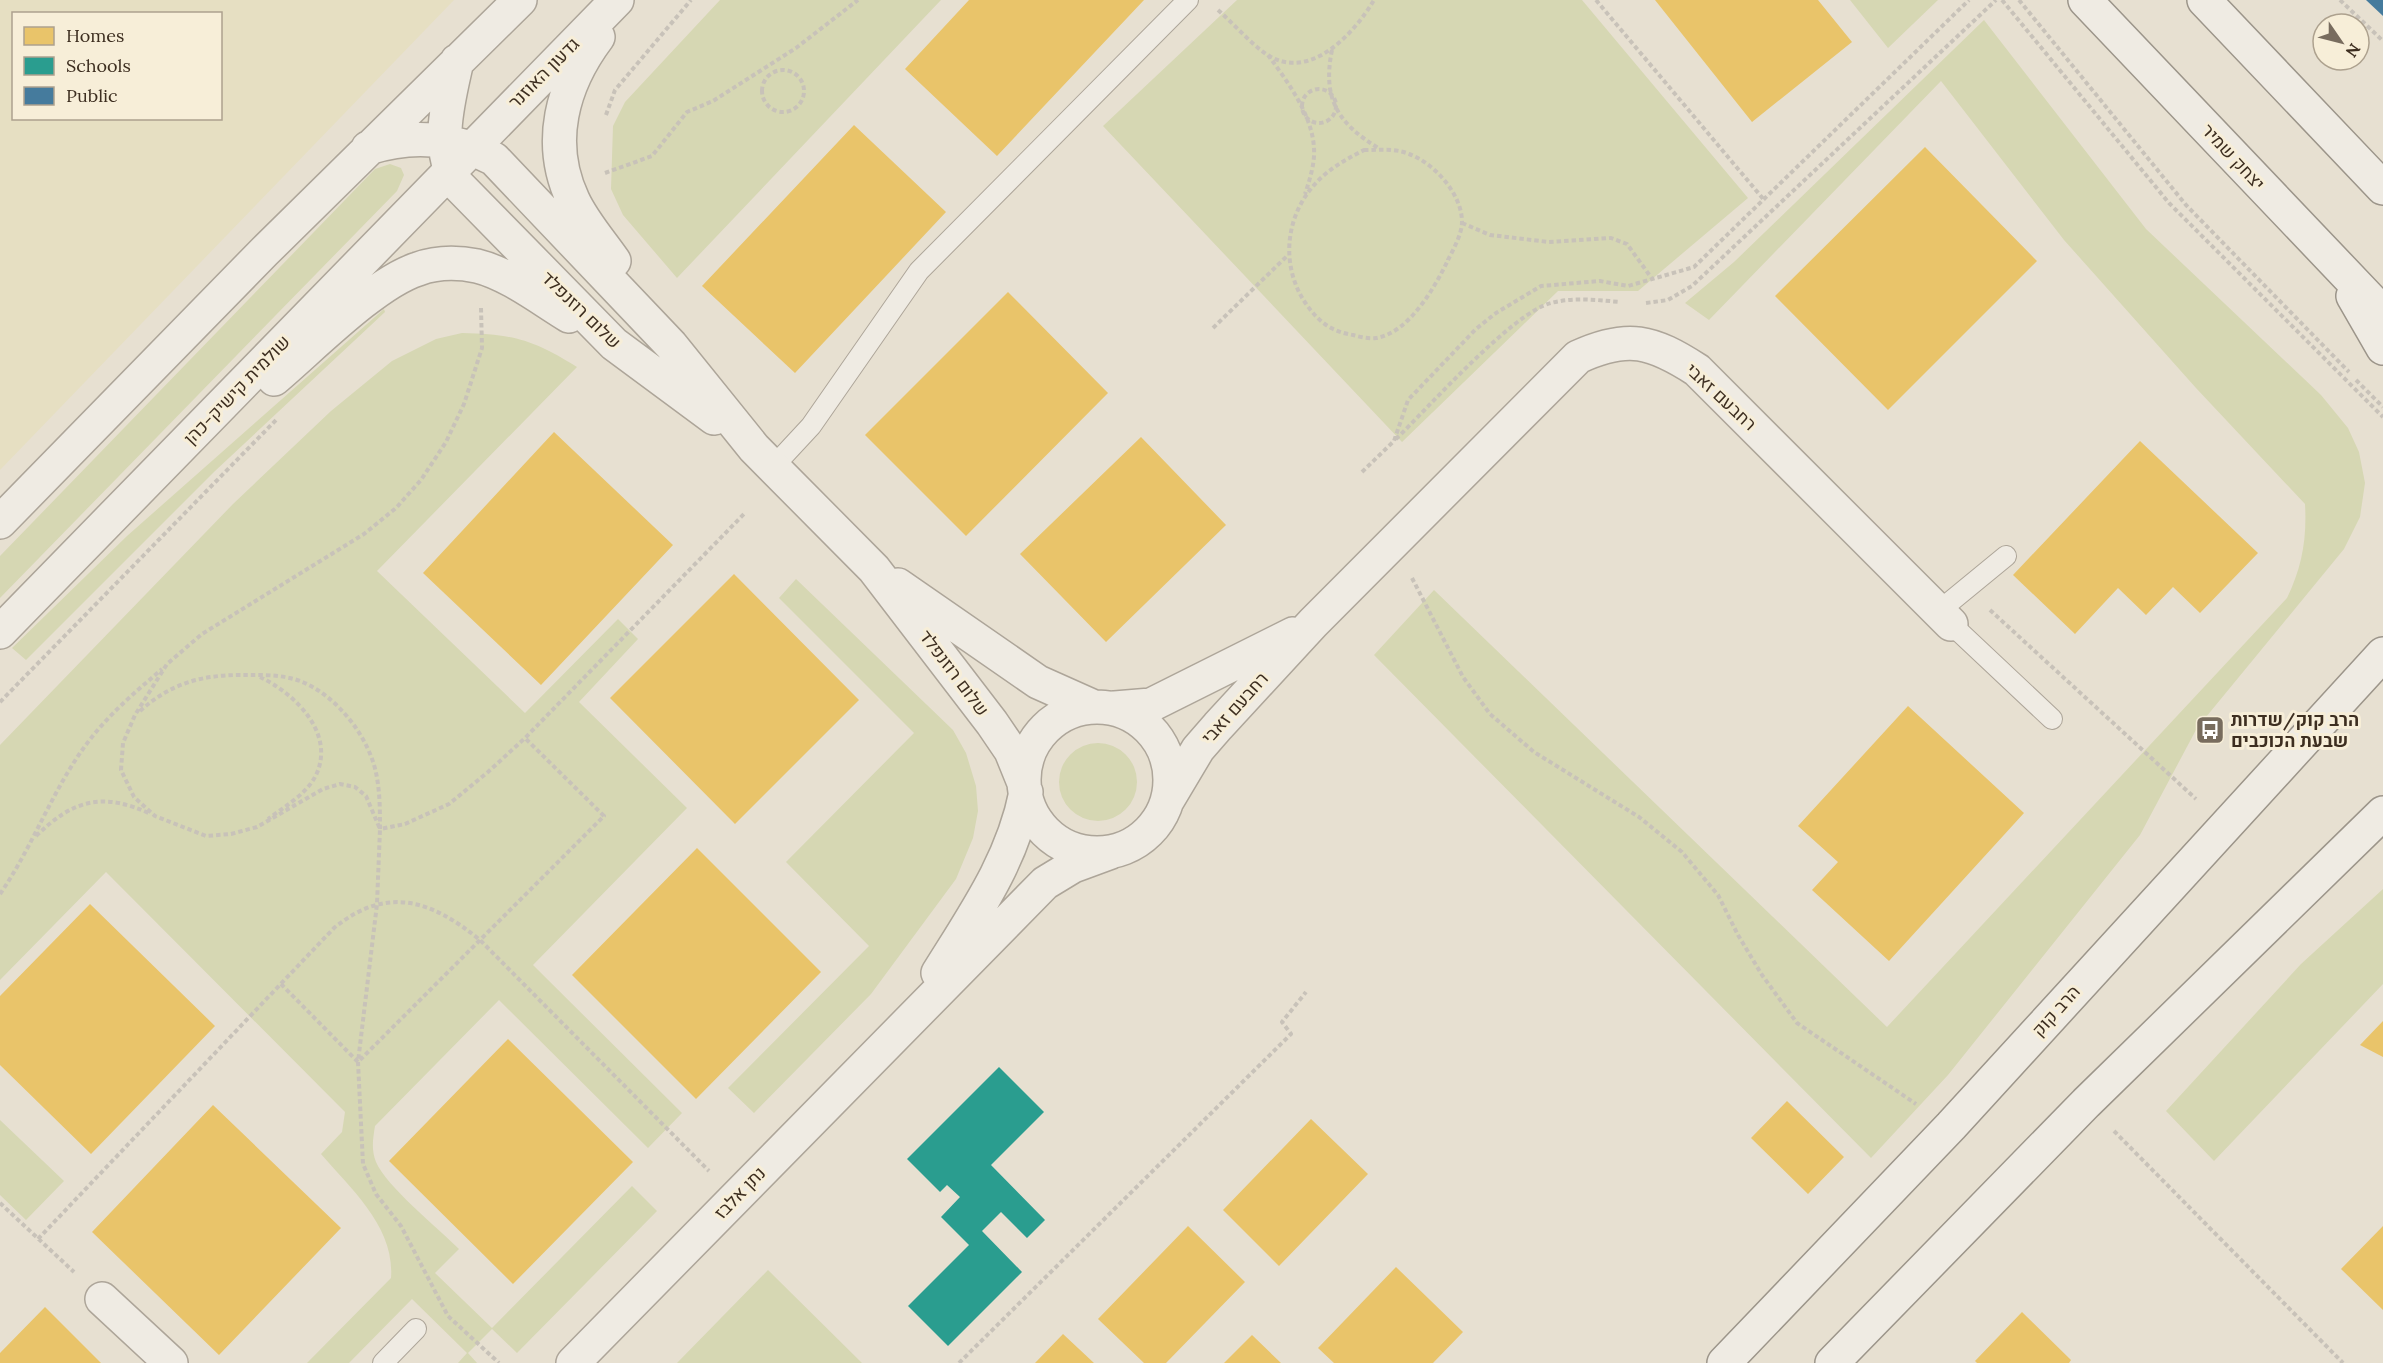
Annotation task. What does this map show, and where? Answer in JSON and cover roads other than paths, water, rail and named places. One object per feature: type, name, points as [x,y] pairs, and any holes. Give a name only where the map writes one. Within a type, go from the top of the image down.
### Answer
[{"type":"street","points":[[0,522],[368,148],[520,0]]},
{"type":"street","name":"גדעון האוזנר","points":[[456,153],[617,0]]},
{"type":"street","points":[[625,0],[593,44],[572,80],[561,111],[563,172],[573,201],[670,345]]},
{"type":"street","name":"יצחק שמיר","points":[[2085,0],[2383,313]]},
{"type":"street","points":[[2204,0],[2383,188]]},
{"type":"street","points":[[456,153],[445,113],[457,61]]},
{"type":"street","name":"שלום רוזנפלד","points":[[368,148],[396,139],[494,159],[513,177],[670,345],[763,458],[874,569],[992,723],[1011,751],[1025,787]]},
{"type":"street","name":"שלום רוזנפלד","points":[[456,153],[457,184],[614,344],[763,458]]},
{"type":"street","name":"שולמית קישיק-כהן","points":[[0,632],[202,425],[456,153]]},
{"type":"street","points":[[202,425],[224,418],[259,392],[383,286],[418,269],[448,262],[478,267],[507,279],[614,344]]},
{"type":"street","points":[[2334,263],[2383,348]]},
{"type":"street","name":"רחבעם זאבי","points":[[1167,801],[1198,749],[1313,623],[1578,357],[1605,344],[1639,343],[1668,351],[1697,370],[1945,618]]},
{"type":"street","name":"שלום רוזנפלד","points":[[874,569],[1038,682],[1104,708]]},
{"type":"street","name":"רחבעם זאבי","points":[[1104,708],[1151,705],[1313,623]]},
{"type":"street","name":"הרב קוק","points":[[1724,1363],[1951,1126],[2383,653]]},
{"type":"street","points":[[1104,708],[1134,716],[1150,729],[1161,744],[1170,773],[1167,801],[1152,831],[1131,846],[1111,852],[1090,853],[1070,849],[1053,839],[1040,826],[1029,806],[1025,787],[1027,759],[1044,729],[1073,710],[1104,708]]},
{"type":"street","name":"נתן אלבז","points":[[907,1023],[995,879],[1020,824],[1025,787]]},
{"type":"street","points":[[1832,1363],[2086,1103],[2383,813]]},
{"type":"street","name":"נתן אלבז","points":[[573,1363],[1044,883],[1072,866],[1111,852]]},
{"type":"street","points":[[102,1299],[171,1363]]},
{"type":"lane","points":[[763,458],[811,426],[920,271],[1188,0]]},
{"type":"lane","points":[[2006,556],[1945,618],[2052,719]]},
{"type":"lane","points":[[383,1363],[416,1329]]},
{"type":"place","name":"הרב קוק/שדרות שבעת הכוכבים","points":[[2210,730]]}]
